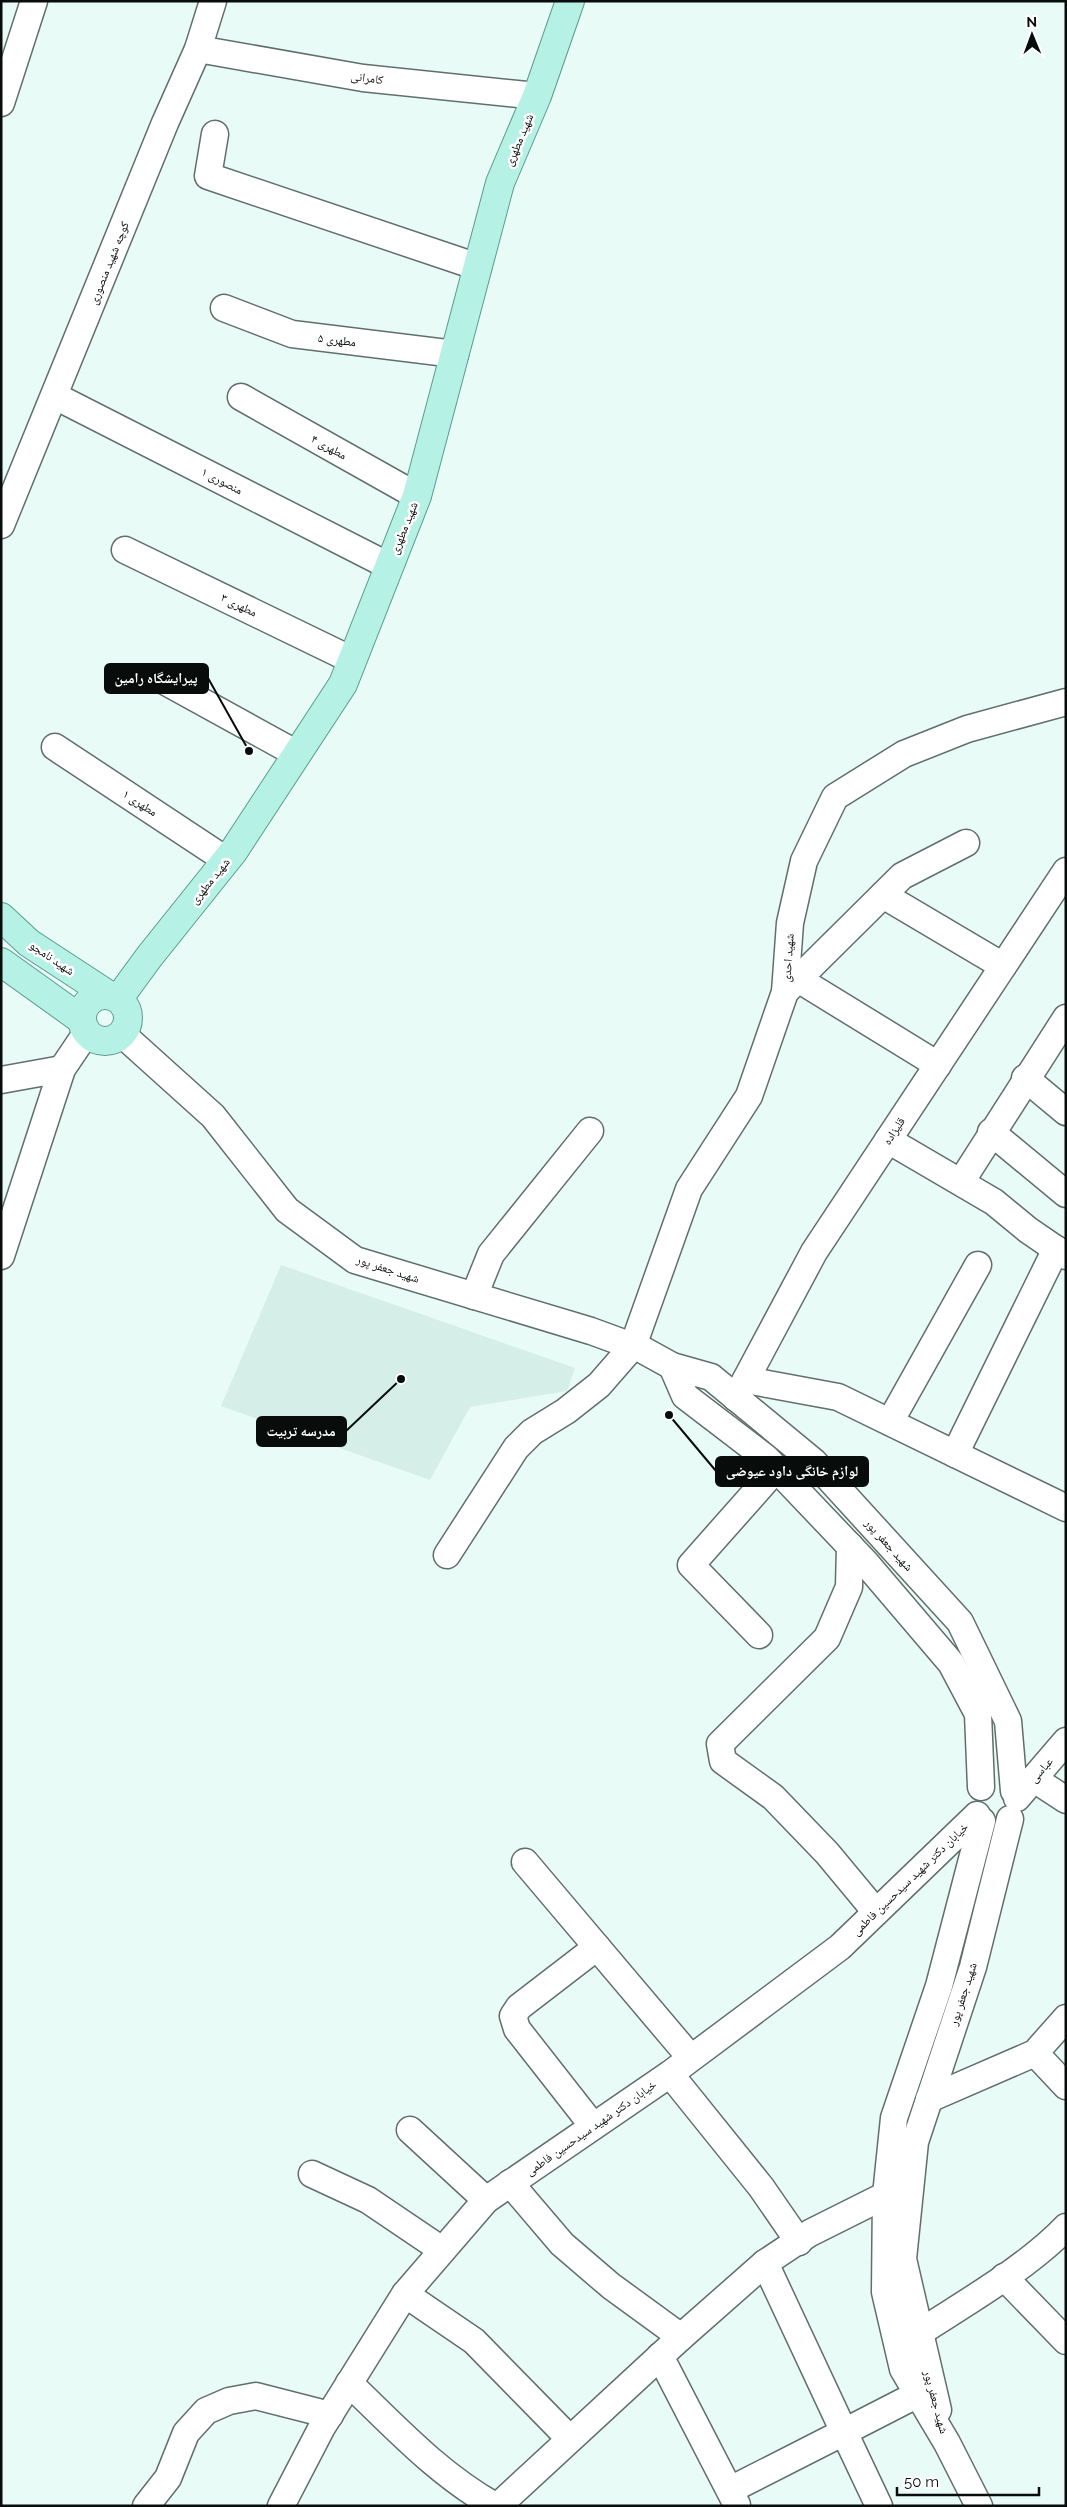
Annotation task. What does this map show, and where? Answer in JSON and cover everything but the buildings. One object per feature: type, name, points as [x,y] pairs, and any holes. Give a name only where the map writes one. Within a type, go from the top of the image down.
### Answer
[{"type":"main road","name":"شهید مطهری","points":[[113,996],[149,957],[226,860],[342,684],[417,496],[500,183],[537,96],[570,1]]},
{"type":"main road","name":"شهید نامجو","points":[[1,917],[30,943],[113,996]]},
{"type":"main road","points":[[1,962],[84,1026],[97,1040],[111,1041],[122,1034],[128,1022],[128,1009],[113,996],[94,997],[84,1006],[84,1026]]},
{"type":"street","points":[[1,102],[34,1]]},
{"type":"street","name":"کوچه شهید منصوری","points":[[1,525],[56,396],[165,123],[198,49],[213,1]]},
{"type":"street","name":"کامرانی","points":[[198,49],[363,78],[537,96]]},
{"type":"street","points":[[215,134],[208,176],[478,267]]},
{"type":"street","name":"مطهری ۵","points":[[224,308],[292,334],[455,354]]},
{"type":"street","name":"منصوری ۱","points":[[56,396],[389,566]]},
{"type":"street","name":"مطهری ۴","points":[[241,397],[417,496]]},
{"type":"street","name":"مطهری ۳","points":[[125,550],[352,660]]},
{"type":"street","points":[[159,678],[297,754]]},
{"type":"street","name":"شهید احدی","points":[[633,1346],[689,1189],[749,1096],[792,986],[790,923],[804,861],[835,797],[904,754],[967,729],[1066,702]]},
{"type":"street","name":"مطهری ۱","points":[[55,747],[226,860]]},
{"type":"street","points":[[938,1064],[792,986],[902,876],[966,843]]},
{"type":"street","name":"قلیزاده","points":[[741,1389],[814,1252],[1066,871]]},
{"type":"street","points":[[883,895],[1003,966]]},
{"type":"street","points":[[961,1182],[1025,1078],[1066,1018]]},
{"type":"street","points":[[1,1256],[62,1069],[84,1026]]},
{"type":"street","name":"شهید جعفر پور","points":[[122,1034],[213,1116],[287,1210],[355,1260],[591,1331],[633,1346],[672,1366],[711,1377],[741,1389],[814,1462],[960,1622],[1008,1721],[1019,1797],[973,1967],[915,2142],[902,2259],[947,2443]]},
{"type":"street","points":[[1,1080],[62,1069]]},
{"type":"street","points":[[1025,1078],[1066,1112]]},
{"type":"street","points":[[474,1296],[491,1254],[590,1131]]},
{"type":"street","points":[[991,1132],[1066,1194]]},
{"type":"street","points":[[888,1140],[994,1202],[1028,1230],[1061,1252],[955,1454]]},
{"type":"street","points":[[890,1422],[978,1264]]},
{"type":"street","points":[[447,1555],[516,1448],[532,1432],[566,1411],[599,1385],[633,1346]]},
{"type":"street","points":[[672,1366],[685,1396],[766,1458],[850,1546],[951,1663],[978,1714],[981,1787]]},
{"type":"street","points":[[741,1389],[838,1397],[955,1454],[1062,1500]]},
{"type":"street","points":[[759,1635],[691,1565],[776,1469]]},
{"type":"street","points":[[850,1546],[849,1587],[827,1638],[720,1744],[723,1761],[773,1797],[827,1853],[876,1912]]},
{"type":"street","name":"عباسی","points":[[1019,1797],[1066,1741]]},
{"type":"street","points":[[1019,1797],[997,1825],[980,1818],[973,1802],[981,1787],[988,1782],[1002,1782],[1019,1797],[1066,1800]]},
{"type":"street","name":"شهید جعفر پور","points":[[947,2443],[904,2369],[885,2292],[886,2195],[894,2118],[939,1986],[980,1818]]},
{"type":"street","name":"خیابان دکتر شهید سیدحسین فاطمی","points":[[289,2502],[330,2415],[405,2294],[486,2200],[670,2074],[690,2057],[840,1947],[980,1818]]},
{"type":"street","points":[[525,1862],[690,2057]]},
{"type":"street","points":[[592,2126],[517,2029],[513,2016],[520,2007],[597,1947]]},
{"type":"street","points":[[929,2099],[1035,2052],[1066,2018]]},
{"type":"street","points":[[1035,2052],[1066,2086]]},
{"type":"street","points":[[670,2074],[762,2187],[799,2242]]},
{"type":"street","points":[[410,2130],[486,2200]]},
{"type":"street","points":[[312,2174],[368,2200],[442,2250]]},
{"type":"street","points":[[510,2183],[562,2244],[611,2286],[680,2337]]},
{"type":"street","points":[[350,2383],[429,2460],[474,2494],[496,2506],[680,2337],[764,2263],[799,2242],[810,2233],[886,2195]]},
{"type":"street","points":[[919,2333],[1004,2277],[1055,2239],[1066,2228]]},
{"type":"street","points":[[764,2263],[879,2506]]},
{"type":"street","points":[[1004,2277],[1066,2341]]},
{"type":"street","points":[[405,2294],[474,2341],[570,2439]]},
{"type":"street","points":[[660,2356],[733,2498],[844,2432],[918,2394]]},
{"type":"street","points":[[146,2506],[168,2478],[186,2433],[206,2411],[228,2401],[256,2396],[330,2415]]},
{"type":"street","points":[[947,2443],[978,2506]]},
{"type":"shaded area","points":[[281,1265],[575,1368],[567,1391],[470,1407],[430,1480],[221,1406]]},
{"type":"place","name":"پیرایشگاه ‌رامین","points":[[249,751]]},
{"type":"place","name":"مدرسه تربیت","points":[[401,1379]]},
{"type":"place","name":"لوازم خانگی داود عیوضی","points":[[669,1415]]}]
